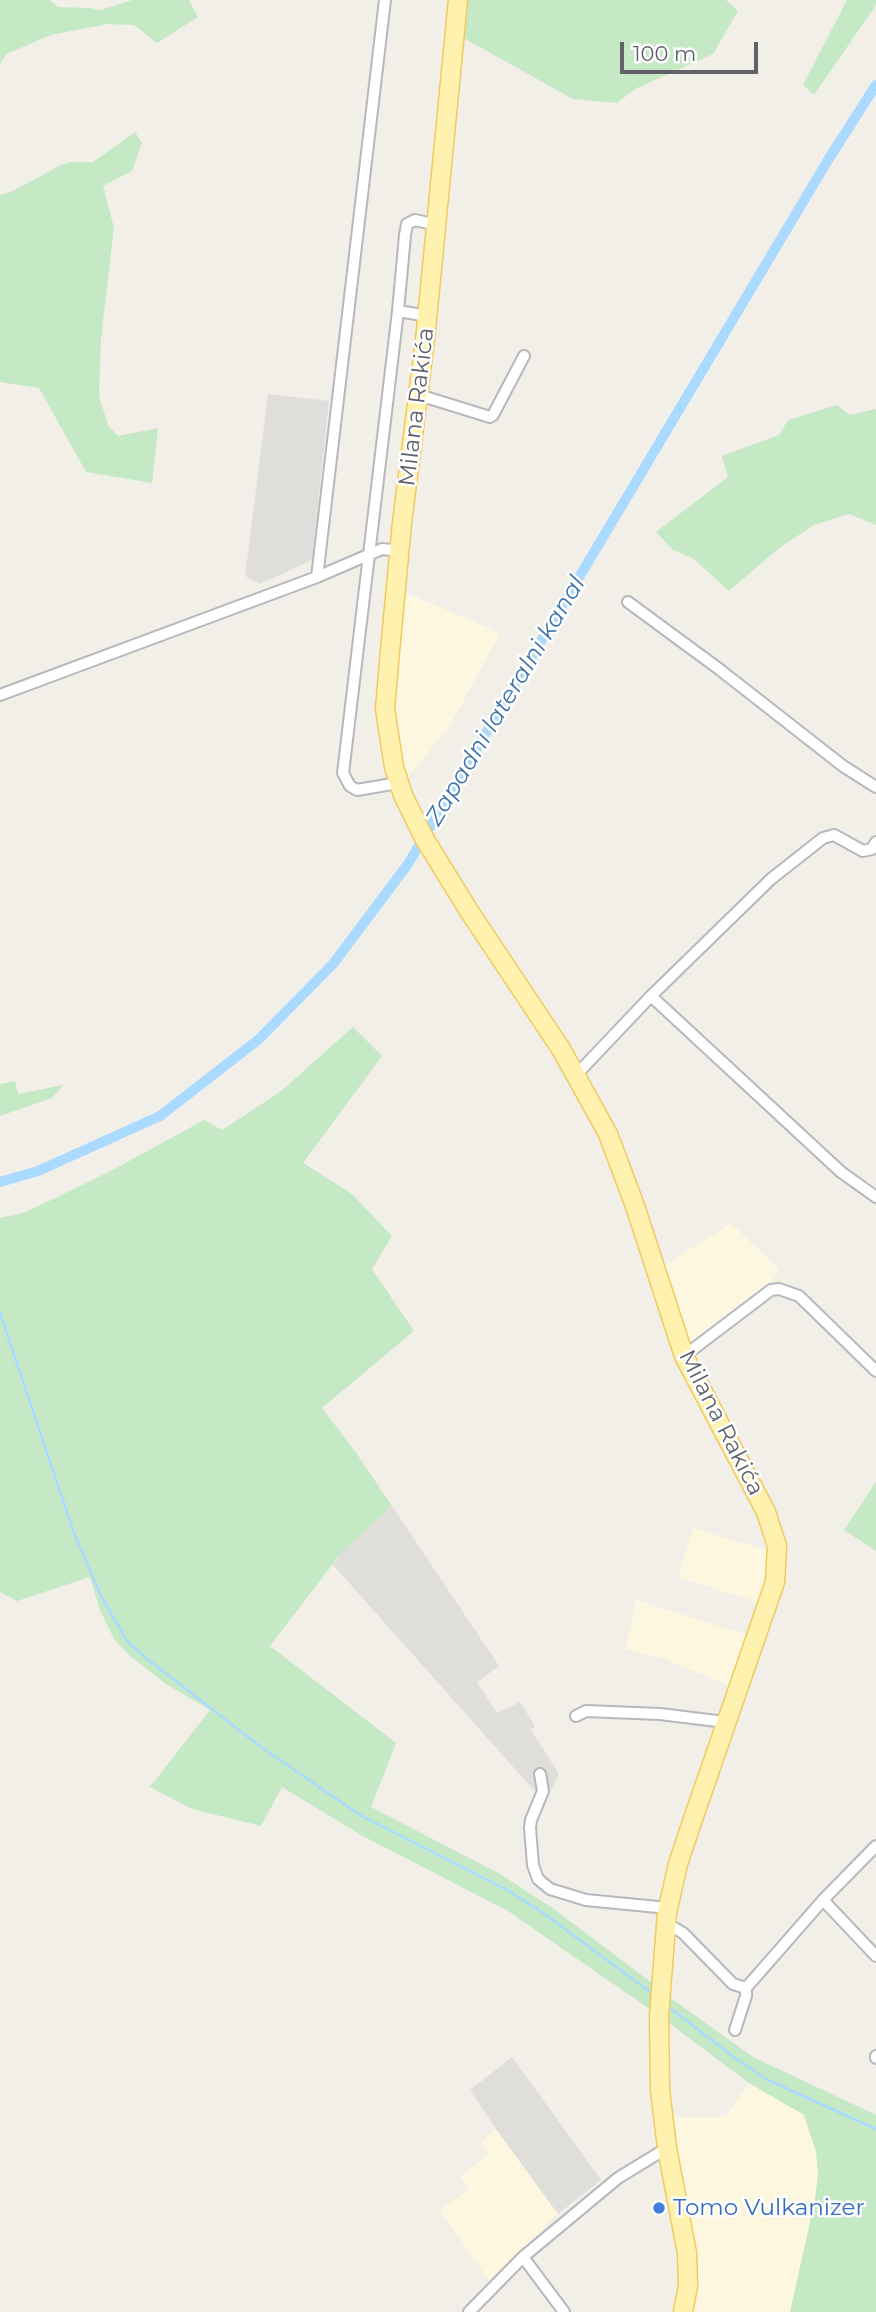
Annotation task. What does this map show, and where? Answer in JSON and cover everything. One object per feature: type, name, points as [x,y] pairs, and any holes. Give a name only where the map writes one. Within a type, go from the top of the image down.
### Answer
[{"type":"main road","name":"Milana Rakića","points":[[458,0],[428,316],[400,551],[385,709],[387,731],[398,783],[410,811],[437,860],[561,1049],[608,1134],[684,1356],[766,1512],[777,1546],[775,1582],[678,1864],[667,1915],[660,1985],[660,2090],[667,2148],[687,2253],[688,2286],[683,2312]]},
{"type":"street","points":[[317,576],[385,0]]},
{"type":"street","points":[[398,783],[357,790],[350,786],[343,773],[407,224],[415,220],[437,225]]},
{"type":"street","points":[[398,311],[428,316]]},
{"type":"street","points":[[419,395],[490,417],[523,356]]},
{"type":"street","points":[[0,695],[368,557],[382,549],[400,551]]},
{"type":"street","points":[[628,602],[843,766],[876,788]]},
{"type":"street","points":[[576,1075],[651,996],[771,880],[822,838],[834,835],[863,851],[872,849],[876,842]]},
{"type":"street","points":[[651,996],[841,1172],[876,1197]]},
{"type":"street","points":[[684,1356],[771,1290],[779,1289],[799,1296],[876,1371]]},
{"type":"street","points":[[576,1716],[586,1711],[611,1712],[660,1714],[725,1722]]},
{"type":"street","points":[[540,1774],[543,1791],[530,1828],[533,1865],[538,1879],[551,1889],[586,1900],[667,1915],[733,1984],[746,1989]]},
{"type":"street","points":[[735,2030],[746,1989],[823,1900],[876,1846]]},
{"type":"street","points":[[823,1900],[876,1956]]},
{"type":"street","points":[[469,2312],[523,2257],[618,2178],[667,2148]]},
{"type":"street","points":[[523,2257],[564,2312]]},
{"type":"shaded area","points":[[268,394],[329,401],[312,560],[260,584],[245,576]]},
{"type":"shaded area","points":[[404,592],[500,633],[451,724],[406,780],[396,742],[391,695]]},
{"type":"shaded area","points":[[731,1223],[779,1270],[769,1287],[690,1348],[664,1266]]},
{"type":"shaded area","points":[[392,1506],[499,1666],[477,1682],[497,1713],[520,1702],[535,1726],[531,1730],[559,1774],[547,1797],[532,1788],[333,1565],[342,1552]]},
{"type":"shaded area","points":[[693,1528],[769,1551],[769,1575],[760,1603],[678,1577]]},
{"type":"shaded area","points":[[636,1600],[748,1635],[730,1686],[662,1658],[626,1649]]},
{"type":"shaded area","points":[[512,2057],[601,2180],[558,2214],[470,2090]]},
{"type":"shaded area","points":[[750,2083],[803,2114],[816,2151],[818,2174],[815,2200],[790,2312],[691,2312],[667,2117],[718,2117],[727,2114]]},
{"type":"shaded area","points":[[496,2129],[558,2214],[490,2282],[440,2210],[469,2189],[460,2177],[489,2154],[481,2142]]},
{"type":"green space","points":[[0,0],[50,0],[58,7],[101,10],[132,0],[189,0],[198,17],[157,43],[134,25],[107,24],[51,35],[6,54],[0,65]]},
{"type":"green space","points":[[467,0],[726,0],[738,11],[713,54],[635,89],[617,103],[573,99],[462,37]]},
{"type":"green space","points":[[847,0],[876,0],[876,5],[814,95],[803,85]]},
{"type":"green space","points":[[135,132],[142,143],[132,171],[103,186],[114,228],[101,338],[99,396],[108,425],[118,436],[158,428],[152,483],[86,472],[39,388],[0,382],[0,195],[11,192],[61,165],[93,162]]},
{"type":"green space","points":[[837,405],[850,415],[876,409],[876,525],[849,514],[814,525],[779,548],[729,591],[694,559],[673,550],[656,532],[728,477],[722,456],[779,435],[788,420]]},
{"type":"green space","points":[[353,1027],[382,1056],[303,1163],[352,1194],[392,1236],[372,1269],[414,1331],[322,1408],[392,1506],[342,1552],[270,1646],[396,1743],[371,1807],[500,1874],[551,1907],[652,1983],[651,2010],[508,1911],[361,1835],[282,1787],[261,1826],[192,1809],[150,1787],[210,1710],[166,1684],[130,1656],[114,1639],[100,1610],[90,1577],[17,1601],[0,1592],[0,1218],[26,1212],[109,1172],[204,1120],[222,1130],[280,1092]]},
{"type":"green space","points":[[15,1081],[18,1094],[63,1085],[52,1098],[0,1116],[0,1084]]},
{"type":"green space","points":[[876,1482],[876,1551],[844,1530]]},
{"type":"green space","points":[[669,1997],[753,2057],[876,2115],[876,2312],[790,2312],[815,2200],[818,2174],[816,2151],[804,2115],[749,2083],[665,2020]]},
{"type":"waterway","name":"Zapadni lateralni kanal","points":[[0,1182],[38,1171],[160,1116],[258,1040],[333,964],[408,864],[828,160],[876,85]]},
{"type":"waterway","points":[[0,1313],[75,1536],[101,1596],[127,1641],[261,1747],[360,1815],[509,1891],[653,1994]]},
{"type":"waterway","points":[[666,2005],[766,2079],[876,2129]]},
{"type":"place","name":"Tomo Vulkanizer","points":[[659,2208]]}]
